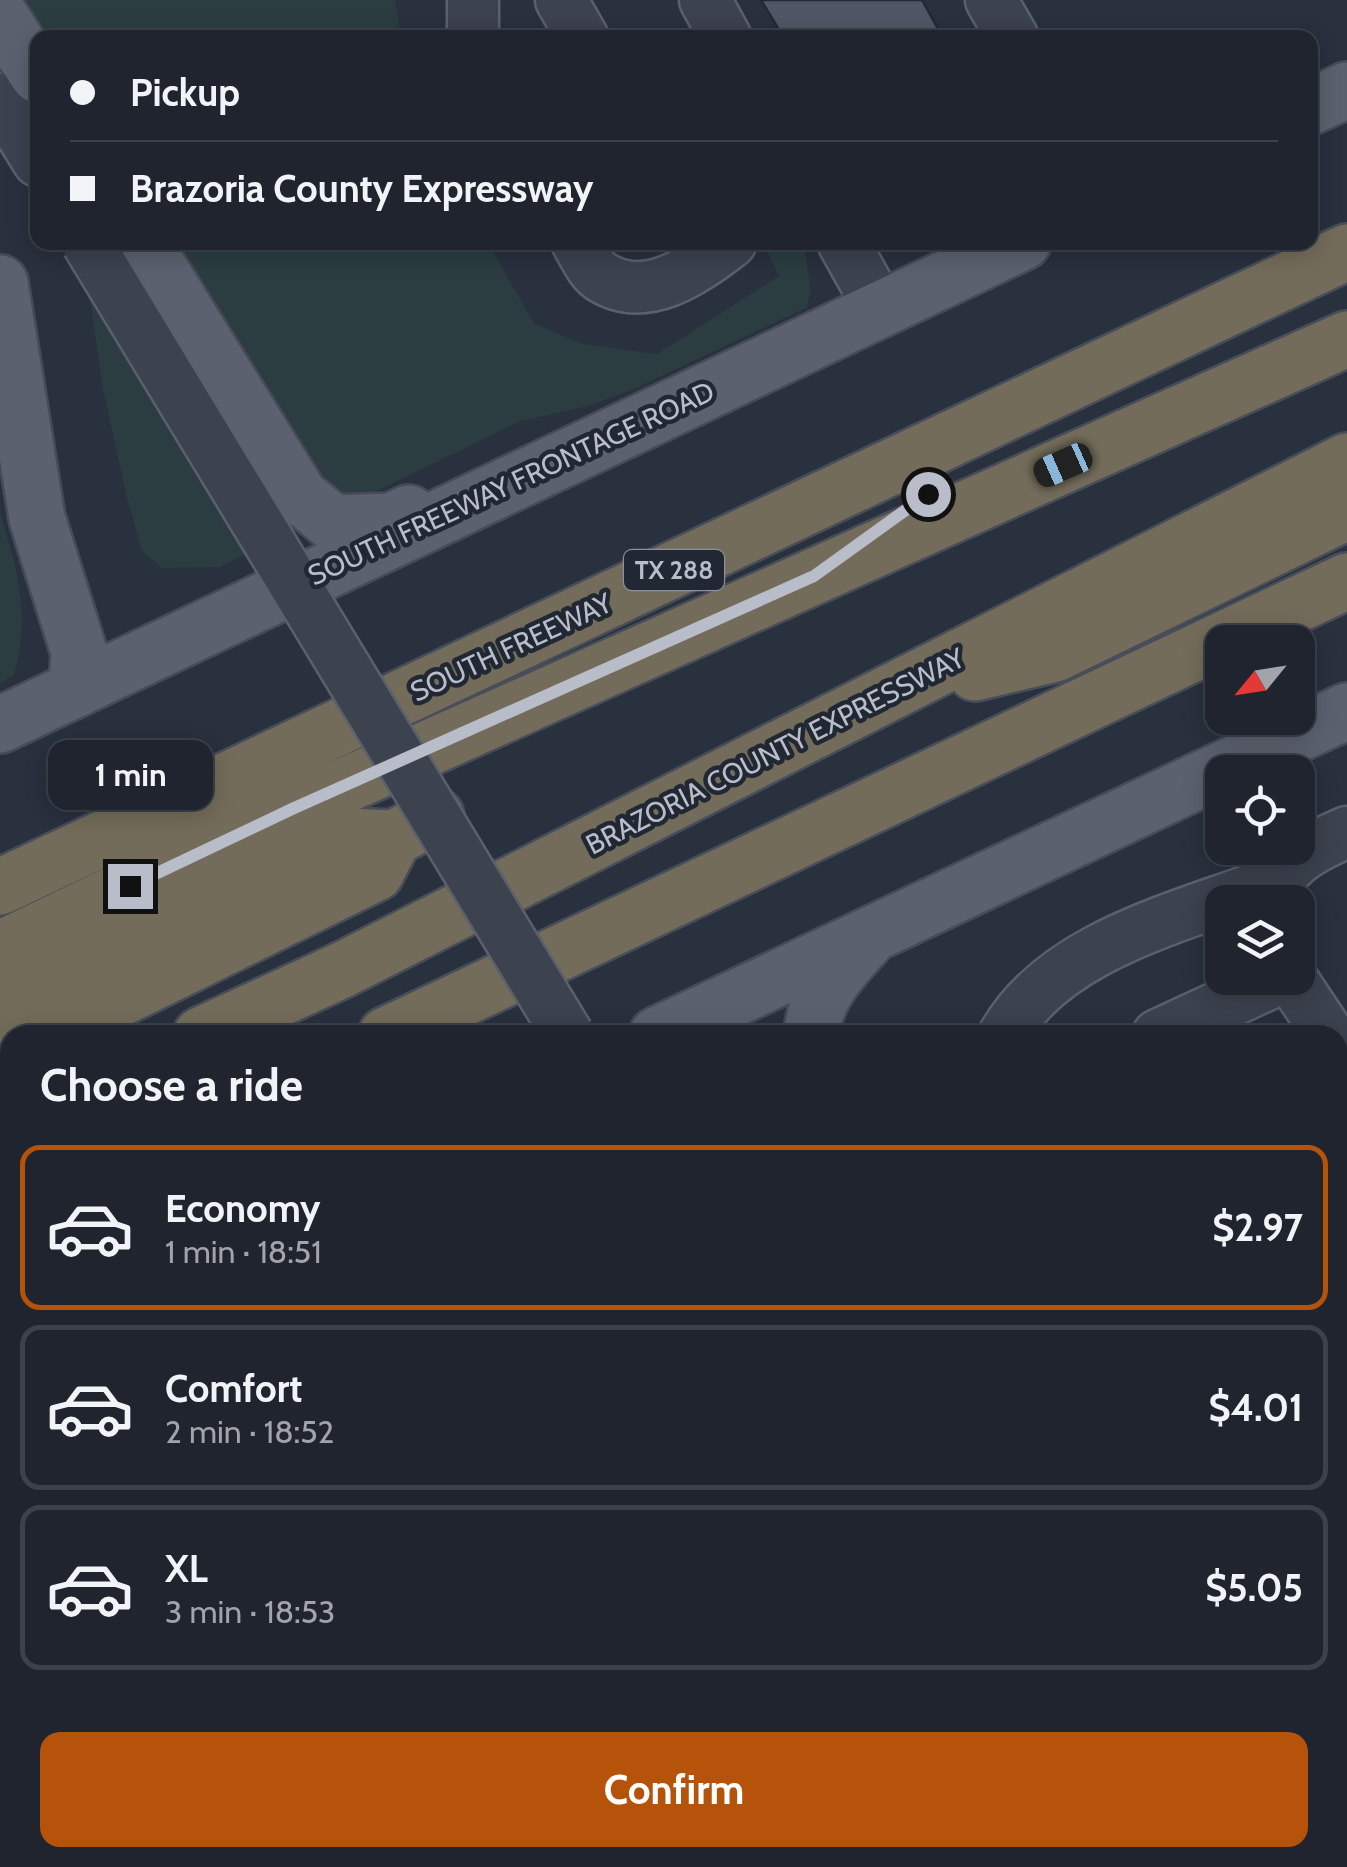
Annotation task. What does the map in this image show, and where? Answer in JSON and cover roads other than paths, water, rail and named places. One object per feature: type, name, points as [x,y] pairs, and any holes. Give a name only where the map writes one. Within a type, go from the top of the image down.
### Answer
[{"type":"highway","name":"SOUTH FREEWAY","points":[[0,887],[1347,252]]},
{"type":"highway","points":[[814,576],[928,494],[1347,294]]},
{"type":"highway","points":[[0,949],[292,809],[1347,338]]},
{"type":"highway","name":"BRAZORIA COUNTY EXPRESSWAY","points":[[223,1025],[342,970],[1347,461]]},
{"type":"highway","points":[[889,693],[1055,654],[1347,512]]},
{"type":"highway","points":[[407,1025],[1347,581]]},
{"type":"highway","points":[[0,1006],[348,836],[415,827]]},
{"type":"highway","points":[[66,1025],[376,873],[415,827]]},
{"type":"main road","points":[[0,16],[30,63]]},
{"type":"main road","points":[[1318,103],[1347,90]]},
{"type":"main road","points":[[148,250],[285,474],[300,496],[333,523],[392,521],[540,453],[616,434]]},
{"type":"main road","name":"SOUTH FREEWAY FRONTAGE ROAD","points":[[0,725],[1006,250]]},
{"type":"main road","points":[[0,283],[37,518],[79,652],[76,688]]},
{"type":"main road","points":[[678,1025],[1347,711]]},
{"type":"main road","points":[[812,1025],[833,977],[872,934]]},
{"type":"street","points":[[473,0],[473,30]]},
{"type":"street","points":[[561,0],[578,30]]},
{"type":"street","points":[[705,0],[722,30]]},
{"type":"street","points":[[991,0],[1008,30]]},
{"type":"street","points":[[0,99],[30,148]]},
{"type":"street","points":[[91,250],[415,827],[561,1025]]},
{"type":"street","points":[[582,250],[598,275],[636,288],[668,283],[712,250]]},
{"type":"street","points":[[847,250],[880,310]]},
{"type":"street","points":[[1279,885],[1308,849],[1347,832]]},
{"type":"street","points":[[1010,1025],[1022,1004],[1098,950],[1205,915]]},
{"type":"street","points":[[1180,1025],[1244,995]]},
{"type":"street","points":[[1303,995],[1323,1025]]}]
